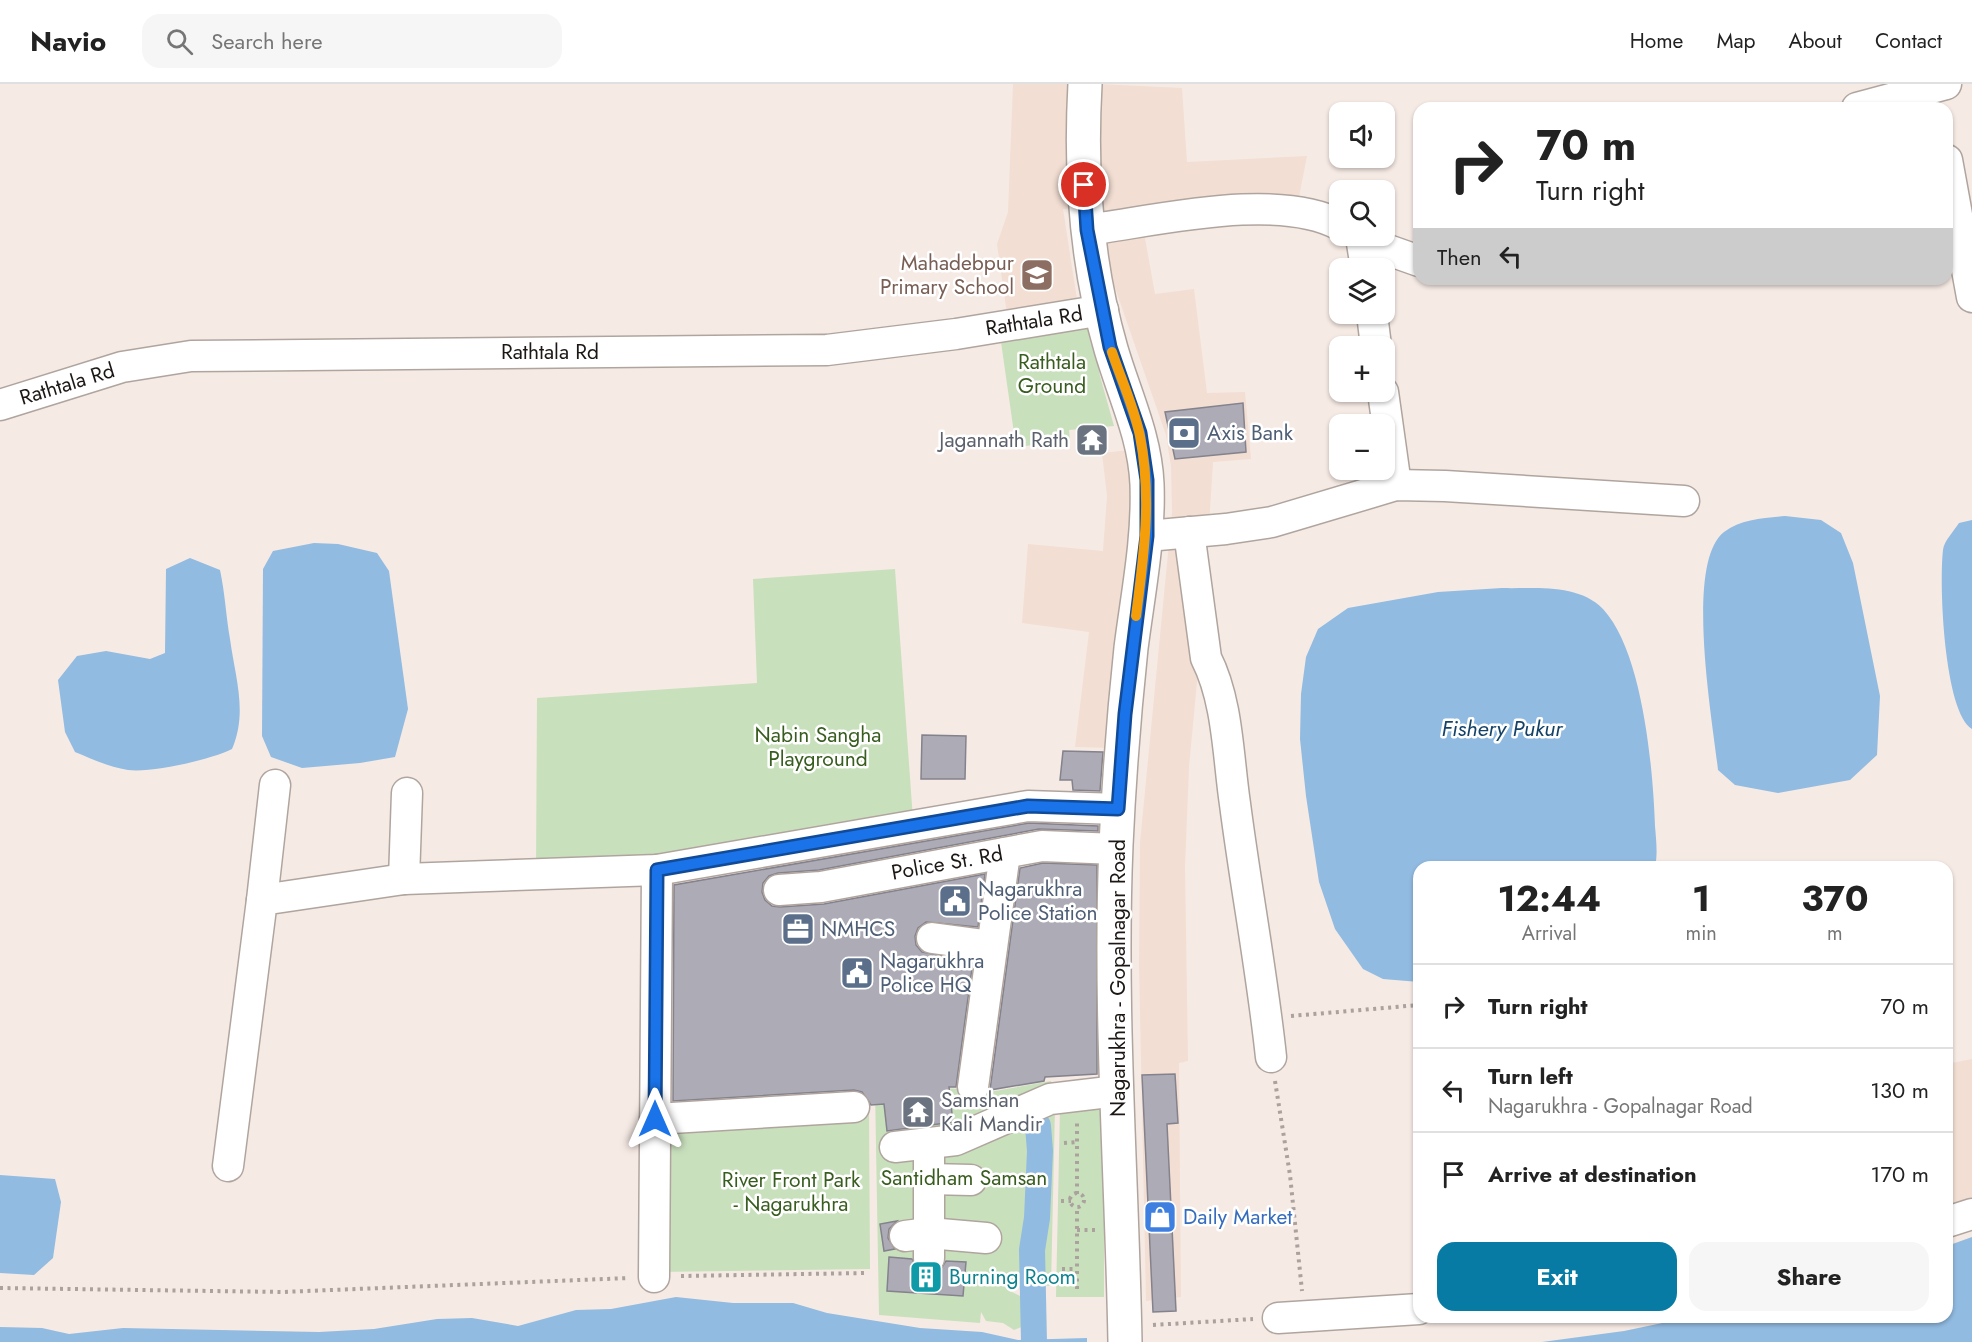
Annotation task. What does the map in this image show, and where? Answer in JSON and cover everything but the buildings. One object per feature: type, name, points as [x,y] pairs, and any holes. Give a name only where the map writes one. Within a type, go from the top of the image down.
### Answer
[{"type":"main road","name":"Nagarukhra - Gopalnagar Road","points":[[1085,84],[1082,141],[1087,230],[1110,347],[1140,433],[1147,480],[1147,536],[1123,725],[1116,849],[1117,1091],[1125,1334]]},
{"type":"street","points":[[1890,102],[1939,93]]},
{"type":"street","points":[[1953,193],[1972,297]]},
{"type":"street","points":[[1087,230],[1258,208],[1300,211],[1329,222]]},
{"type":"street","points":[[1379,246],[1413,259]]},
{"type":"street","name":"Rathtala Rd","points":[[0,405],[122,367],[190,356],[300,353],[827,350],[956,334],[1103,310]]},
{"type":"street","points":[[1384,402],[1396,485]]},
{"type":"street","points":[[1147,536],[1272,522],[1396,485],[1684,501]]},
{"type":"street","points":[[1189,532],[1206,658],[1214,674],[1226,732],[1271,1057]]},
{"type":"street","points":[[228,1166],[275,785]]},
{"type":"street","points":[[404,879],[407,794]]},
{"type":"street","points":[[262,900],[404,879],[657,870],[1028,806],[1118,809]]},
{"type":"street","name":"Police St. Rd","points":[[778,890],[821,887],[1042,846],[1116,849]]},
{"type":"street","points":[[973,1087],[1005,853]]},
{"type":"street","points":[[654,1277],[657,870]]},
{"type":"street","points":[[932,938],[992,946]]},
{"type":"street","points":[[895,1148],[956,1140],[1050,1099],[1117,1091]]},
{"type":"street","points":[[655,1119],[854,1107]]},
{"type":"street","points":[[929,1143],[920,1193],[921,1242],[986,1238]]},
{"type":"street","points":[[920,1193],[971,1180]]},
{"type":"street","points":[[1953,1220],[1972,1214]]},
{"type":"street","points":[[1290,1317],[1413,1309]]},
{"type":"path","points":[[1267,1018],[1413,1006]]},
{"type":"path","points":[[1125,1334],[1290,1317],[1301,1266],[1290,1174],[1271,1057]]},
{"type":"path","points":[[1071,1201],[1077,1194],[1078,1096]]},
{"type":"path","points":[[1064,1143],[1077,1142]]},
{"type":"path","points":[[1077,1194],[1084,1200],[1077,1207],[1077,1289]]},
{"type":"path","points":[[1061,1201],[1071,1201],[1077,1207]]},
{"type":"path","points":[[1077,1230],[1095,1230]]},
{"type":"path","points":[[1062,1269],[1077,1269]]},
{"type":"path","points":[[0,1288],[282,1292],[654,1277],[865,1273]]},
{"type":"shaded area","points":[[1013,84],[1074,84],[1073,208],[1063,209],[1078,306],[1007,314],[997,244],[1008,212]]},
{"type":"shaded area","points":[[1097,84],[1182,88],[1187,162],[1307,156],[1297,207],[1141,216],[1155,294],[1194,289],[1207,393],[1245,392],[1251,459],[1213,462],[1204,608],[1189,767],[1185,867],[1188,1061],[1179,1063],[1181,1297],[1146,1301],[1139,965],[1140,843],[1172,512],[1171,466],[1166,435],[1113,282],[1101,216]]},
{"type":"shaded area","points":[[1130,450],[1138,491],[1112,748],[1075,747],[1089,632],[1022,623],[1028,544],[1103,551],[1107,496],[1102,453]]},
{"type":"shaded area","points":[[1972,1059],[1972,1203],[1953,1209],[1953,1063]]},
{"type":"green space","name":"Rathtala Ground","points":[[1090,320],[1100,376],[1114,426],[1069,430],[1070,441],[1016,447],[1000,335]]},
{"type":"green space","name":"Nabin Sangha Playground","points":[[895,569],[913,819],[656,865],[536,870],[537,698],[757,683],[753,579]]},
{"type":"green space","name":"Santidham Samsan","points":[[1051,1081],[1055,1107],[1051,1286],[1019,1284],[1010,1291],[1026,1299],[1033,1306],[1034,1316],[1031,1323],[1014,1330],[1003,1323],[986,1321],[981,1312],[980,1323],[879,1315],[875,1089],[942,1088],[995,1091]]},
{"type":"green space","points":[[1060,1107],[1104,1108],[1104,1297],[1056,1297]]},
{"type":"green space","name":"River Front Park - Nagarukhra","points":[[869,1111],[870,1269],[658,1272],[660,1123]]},
{"type":"water","points":[[1785,516],[1821,520],[1841,533],[1853,563],[1880,696],[1877,755],[1850,780],[1778,793],[1735,785],[1718,770],[1707,682],[1703,608],[1705,576],[1712,549],[1724,532],[1745,522]]},
{"type":"water","points":[[1972,520],[1972,729],[1963,718],[1955,699],[1949,674],[1943,617],[1942,567],[1945,543],[1959,523]]},
{"type":"water","points":[[314,543],[338,544],[377,553],[389,571],[408,709],[395,757],[360,763],[302,768],[271,757],[262,736],[263,569],[273,551]]},
{"type":"water","points":[[190,558],[220,570],[240,708],[237,735],[232,749],[181,765],[151,770],[128,770],[114,767],[75,752],[65,732],[58,680],[77,656],[106,651],[150,659],[165,653],[166,569]]},
{"type":"water","name":"Fishery Pukur","points":[[1502,588],[1555,589],[1581,595],[1603,609],[1617,628],[1637,682],[1652,774],[1656,861],[1413,861],[1413,982],[1383,979],[1363,969],[1335,929],[1319,882],[1300,739],[1301,694],[1306,657],[1318,629],[1348,608],[1438,592]]},
{"type":"water","points":[[0,1175],[55,1179],[61,1202],[53,1258],[34,1275],[0,1273]]},
{"type":"water","points":[[1972,1237],[1972,1342],[1542,1342],[1624,1331],[1662,1323],[1953,1323],[1953,1244]]},
{"type":"water","points":[[676,1297],[733,1303],[793,1303],[827,1313],[920,1328],[982,1332],[1018,1340],[1087,1338],[1087,1342],[0,1342],[0,1327],[42,1328],[69,1334],[123,1328],[319,1332],[374,1329],[437,1319],[472,1318],[518,1326],[576,1310],[611,1309]]},
{"type":"waterway","points":[[1034,1342],[1032,1250],[1037,1218],[1040,1151],[1038,1126]]},
{"type":"slow traffic","points":[[1112,352],[1140,433],[1147,480],[1147,536],[1136,616]]},
{"type":"place","name":"Mahadebpur Primary School","points":[[1037,275]]},
{"type":"place","name":"Axis Bank","points":[[1184,433]]},
{"type":"place","name":"Jagannath Rath","points":[[1092,440]]},
{"type":"place","name":"Nagarukhra Police Station","points":[[955,901]]},
{"type":"place","name":"NMHCS","points":[[798,929]]},
{"type":"place","name":"Nagarukhra Police HQ","points":[[857,973]]},
{"type":"place","name":"Samshan Kali Mandir","points":[[918,1112]]},
{"type":"place","name":"Daily Market","points":[[1160,1217]]},
{"type":"place","name":"Burning Room","points":[[926,1277]]},
{"type":"route","points":[[655,1119],[657,870],[1028,806],[1118,809],[1122,736],[1147,536],[1147,480],[1140,433],[1110,347],[1087,230],[1084,185]]}]
